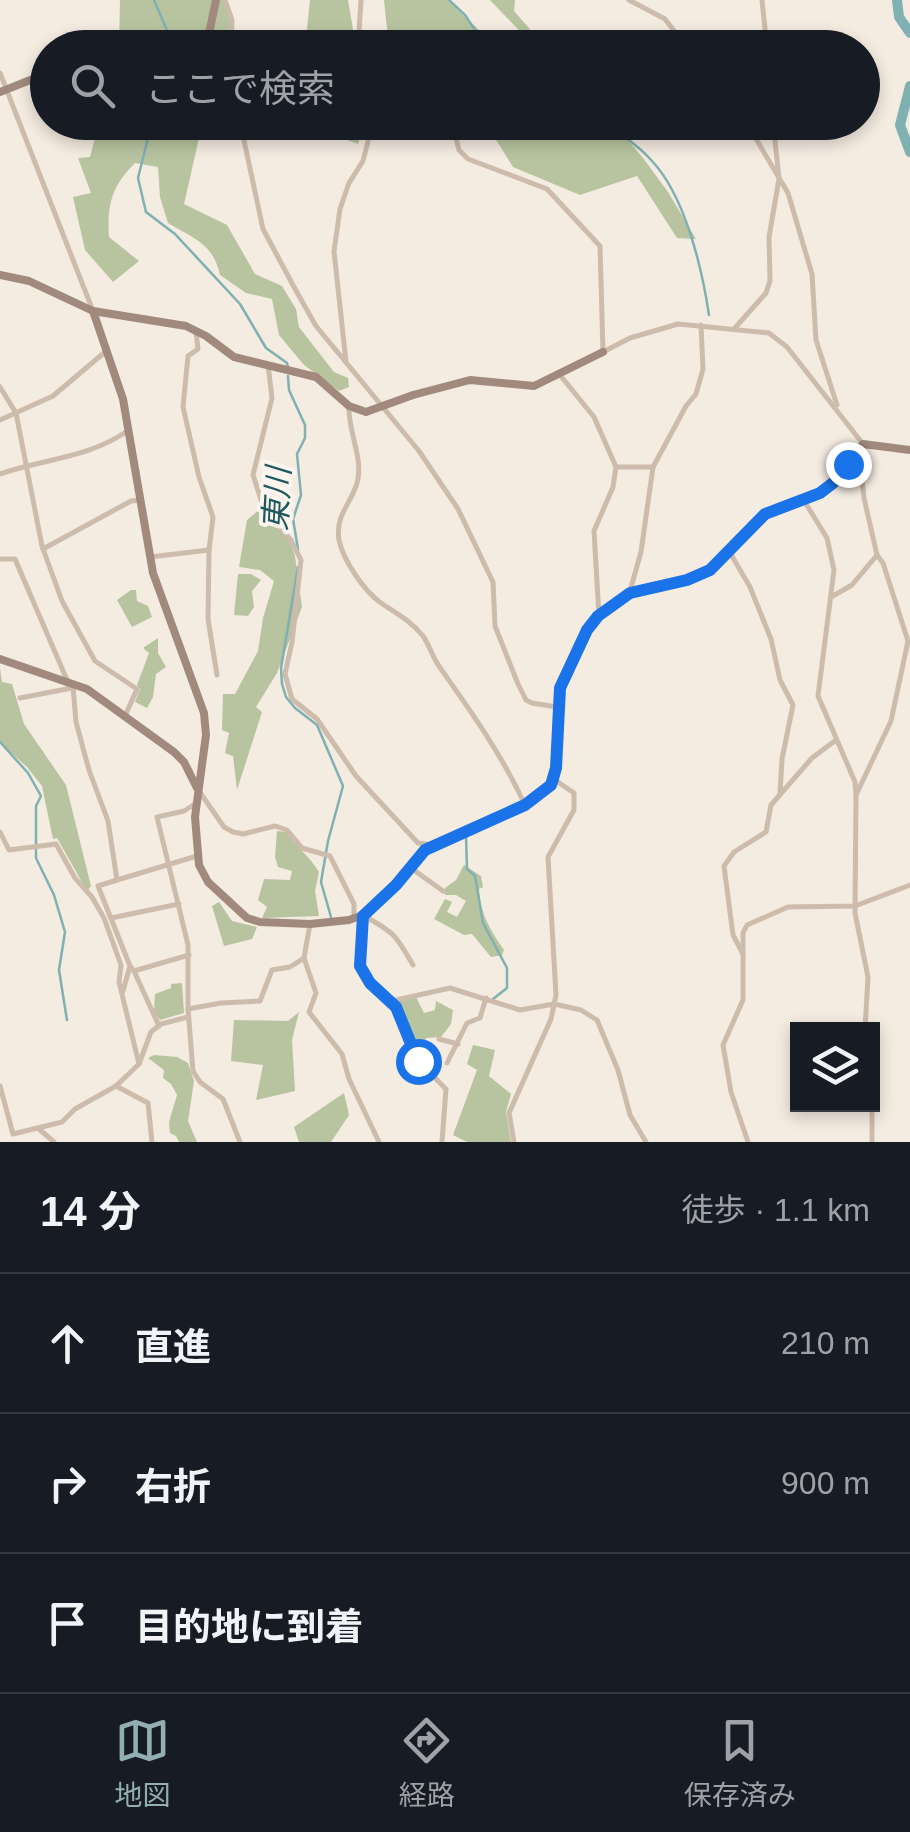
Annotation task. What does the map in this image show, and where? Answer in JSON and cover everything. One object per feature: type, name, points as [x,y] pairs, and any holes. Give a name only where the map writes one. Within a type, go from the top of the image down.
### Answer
[{"type":"street","points":[[209,30],[216,0]]},
{"type":"street","points":[[225,0],[232,30]]},
{"type":"street","points":[[359,30],[361,0]]},
{"type":"street","points":[[629,0],[665,19],[673,30]]},
{"type":"street","points":[[762,0],[765,30]]},
{"type":"street","points":[[0,73],[2,91],[107,350],[129,430],[159,592],[204,714],[206,735],[197,788],[202,873],[246,918],[310,924],[358,917],[392,931],[407,950],[413,966]]},
{"type":"street","points":[[2,91],[30,80]]},
{"type":"street","points":[[244,140],[263,229],[316,326],[419,451],[472,534],[493,582],[495,626],[526,700],[557,708]]},
{"type":"street","points":[[346,364],[336,232],[350,183],[370,140]]},
{"type":"street","points":[[456,140],[459,150],[468,159],[547,189],[600,246],[602,352]]},
{"type":"street","points":[[757,140],[788,192],[808,256],[816,340],[840,413]]},
{"type":"street","points":[[734,328],[766,293],[770,281],[769,236],[780,179],[775,140]]},
{"type":"street","points":[[0,275],[30,281],[93,311],[155,319],[196,330],[234,356],[316,377],[349,406],[366,412],[413,394],[470,380],[534,386],[666,326],[701,325],[769,333],[787,346],[861,446],[864,498],[877,554],[908,641],[891,720],[872,768],[856,795]]},
{"type":"street","points":[[630,593],[653,467],[696,394],[703,369],[701,325]]},
{"type":"street","points":[[196,330],[198,349],[188,356],[182,395],[199,477],[213,512],[208,635],[213,635],[217,674]]},
{"type":"street","points":[[0,420],[53,396],[107,350]]},
{"type":"street","points":[[268,365],[272,398],[252,475],[265,512],[291,540],[302,560],[285,674],[292,699],[317,719],[356,776],[418,843],[436,845]]},
{"type":"street","points":[[560,375],[594,417],[616,467],[613,487],[594,532],[598,616]]},
{"type":"street","points":[[0,387],[16,413],[43,549],[62,601],[96,661],[137,688],[126,716]]},
{"type":"street","points":[[349,406],[358,482],[340,513],[339,540],[343,552],[374,597],[424,637],[479,728],[494,743],[525,805]]},
{"type":"street","points":[[0,474],[81,455],[129,430]]},
{"type":"street","points":[[861,446],[910,450]]},
{"type":"street","points":[[358,917],[396,885],[419,854],[525,805],[554,780],[560,688],[572,658],[598,616],[630,593],[702,574],[765,514],[833,483],[861,446]]},
{"type":"street","points":[[616,467],[653,467]]},
{"type":"street","points":[[804,499],[833,556],[818,696],[856,782],[856,906],[868,977],[865,1022]]},
{"type":"street","points":[[43,549],[131,501],[141,500]]},
{"type":"street","points":[[150,557],[209,550]]},
{"type":"street","points":[[729,551],[750,587],[771,639],[780,680],[793,705],[782,759],[780,797]]},
{"type":"street","points":[[831,597],[852,585],[877,554]]},
{"type":"street","points":[[0,559],[15,559],[71,684],[88,770],[111,834],[116,880]]},
{"type":"street","points":[[0,659],[71,684],[126,716],[184,762],[224,827],[243,834],[275,826],[288,830],[302,848],[330,856],[358,917],[360,966],[370,983],[392,1001],[418,1061],[446,1090],[442,1142]]},
{"type":"street","points":[[20,698],[71,684]]},
{"type":"street","points":[[744,957],[732,935],[724,866],[734,852],[766,832],[768,811],[812,758],[836,740]]},
{"type":"street","points":[[514,1142],[510,1113],[554,1004],[555,951],[548,856],[575,802],[574,793],[554,780]]},
{"type":"street","points":[[197,804],[157,818],[189,955],[188,1013],[195,1077],[222,1099],[240,1142]]},
{"type":"street","points":[[0,832],[8,850],[56,844],[74,878],[100,909],[121,965],[119,982],[139,1064]]},
{"type":"street","points":[[158,1026],[98,886],[198,856]]},
{"type":"street","points":[[409,866],[443,890]]},
{"type":"street","points":[[748,1142],[731,1092],[723,1046],[743,1000],[743,933],[747,926],[788,907],[856,906],[910,885]]},
{"type":"street","points":[[111,918],[179,904]]},
{"type":"street","points":[[310,924],[304,958],[316,993],[309,1012],[342,1054],[349,1080],[379,1142]]},
{"type":"street","points":[[132,968],[189,955]]},
{"type":"street","points":[[0,1086],[13,1134],[62,1122],[75,1109],[116,1086],[139,1064],[147,1037],[158,1026],[221,1003],[260,1002],[272,970],[290,967],[304,958]]},
{"type":"street","points":[[123,991],[132,968]]},
{"type":"street","points":[[392,1001],[450,988],[520,1010],[554,1004],[581,1010],[597,1020],[618,1070],[630,1115],[646,1142]]},
{"type":"street","points":[[447,1064],[467,1023],[480,1018],[486,998]]},
{"type":"street","points":[[439,1039],[458,1044]]},
{"type":"street","points":[[116,1086],[148,1103],[152,1142]]},
{"type":"street","points":[[872,1112],[872,1142]]},
{"type":"street","points":[[40,1128],[54,1142]]},
{"type":"green space","points":[[120,0],[224,0],[231,20],[230,30],[119,30]]},
{"type":"green space","points":[[310,0],[348,0],[353,30],[307,30]]},
{"type":"green space","points":[[384,0],[447,0],[479,30],[387,30]]},
{"type":"green space","points":[[490,0],[515,0],[514,11],[531,30],[519,30]]},
{"type":"green space","points":[[94,140],[199,140],[184,204],[227,225],[255,274],[282,286],[296,309],[299,327],[334,372],[348,378],[349,387],[339,391],[304,365],[279,335],[272,299],[246,293],[220,275],[207,249],[168,223],[160,197],[158,167],[135,163],[113,196],[109,237],[139,261],[113,282],[85,250],[73,197],[91,193],[78,158],[90,157]]},
{"type":"green space","points":[[496,140],[628,140],[668,192],[696,239],[677,238],[637,176],[580,195],[513,167]]},
{"type":"green space","points":[[260,509],[287,531],[295,556],[302,607],[277,673],[256,707],[262,712],[237,790],[233,756],[225,753],[229,733],[222,730],[223,694],[235,694],[258,651],[274,581],[260,570],[239,567],[247,520]]},
{"type":"green space","points":[[238,574],[251,574],[261,580],[252,591],[254,607],[248,616],[234,615]]},
{"type":"green space","points":[[136,590],[137,601],[148,606],[152,617],[132,627],[117,600]]},
{"type":"green space","points":[[158,638],[158,653],[166,667],[156,674],[147,708],[135,702],[140,689],[137,685],[149,653],[143,648]]},
{"type":"green space","points":[[0,668],[2,682],[12,684],[24,724],[66,785],[91,886],[87,891],[57,838],[53,839],[42,786],[0,743]]},
{"type":"green space","points":[[277,831],[286,832],[319,872],[315,891],[319,916],[262,918],[267,907],[258,900],[264,879],[290,880],[292,871],[278,867]]},
{"type":"green space","points":[[464,865],[481,876],[482,906],[504,950],[502,955],[491,957],[472,934],[464,935],[434,919],[445,899],[452,902],[447,912],[457,917],[466,901],[456,895],[445,895],[445,888],[456,880]]},
{"type":"green space","points":[[219,902],[232,921],[257,927],[252,939],[224,946],[212,906]]},
{"type":"green space","points":[[182,983],[184,1013],[160,1020],[154,1012],[155,994],[171,988],[171,984]]},
{"type":"green space","points":[[415,995],[424,1013],[435,1010],[436,1001],[453,1010],[451,1024],[441,1037],[427,1038],[418,1047],[413,1045],[396,1002]]},
{"type":"green space","points":[[299,1012],[292,1040],[295,1091],[256,1100],[263,1065],[231,1061],[234,1020],[288,1021]]},
{"type":"green space","points":[[473,1045],[495,1050],[489,1076],[511,1094],[506,1112],[511,1142],[467,1142],[453,1135],[477,1070],[467,1064]]},
{"type":"green space","points":[[177,1057],[188,1063],[194,1081],[188,1121],[197,1142],[179,1142],[170,1133],[177,1095],[163,1078],[164,1070],[148,1058]]},
{"type":"green space","points":[[344,1093],[349,1115],[331,1142],[299,1142],[294,1127]]},
{"type":"waterway","name":"東川","points":[[154,0],[167,30]]},
{"type":"waterway","points":[[449,0],[475,30]]},
{"type":"waterway","points":[[897,0],[899,17],[910,33]]},
{"type":"waterway","points":[[910,86],[900,125],[910,152]]},
{"type":"waterway","name":"東川","points":[[148,140],[138,178],[146,212],[175,234],[240,304],[266,348],[287,363],[288,368]]},
{"type":"waterway","points":[[628,140],[647,155],[674,193],[697,255],[709,315]]},
{"type":"waterway","name":"東川","points":[[288,376],[289,390],[305,425],[305,438],[297,454],[301,495],[293,519],[298,549]]},
{"type":"waterway","name":"東川","points":[[298,567],[281,668],[282,684],[295,708],[317,725],[343,786],[321,882],[331,917]]},
{"type":"waterway","points":[[0,742],[28,773],[41,796],[36,806],[36,858],[54,895],[65,932],[59,970],[67,1020]]},
{"type":"waterway","points":[[466,836],[467,869],[475,876],[483,923],[507,968],[507,988],[493,999]]},
{"type":"route","points":[[418,1061],[396,1007],[370,983],[360,966],[363,916],[396,885],[419,854],[525,805],[551,785],[556,768],[560,688],[572,658],[598,616],[630,593],[687,580],[710,570],[765,514],[820,493],[848,464]]}]
